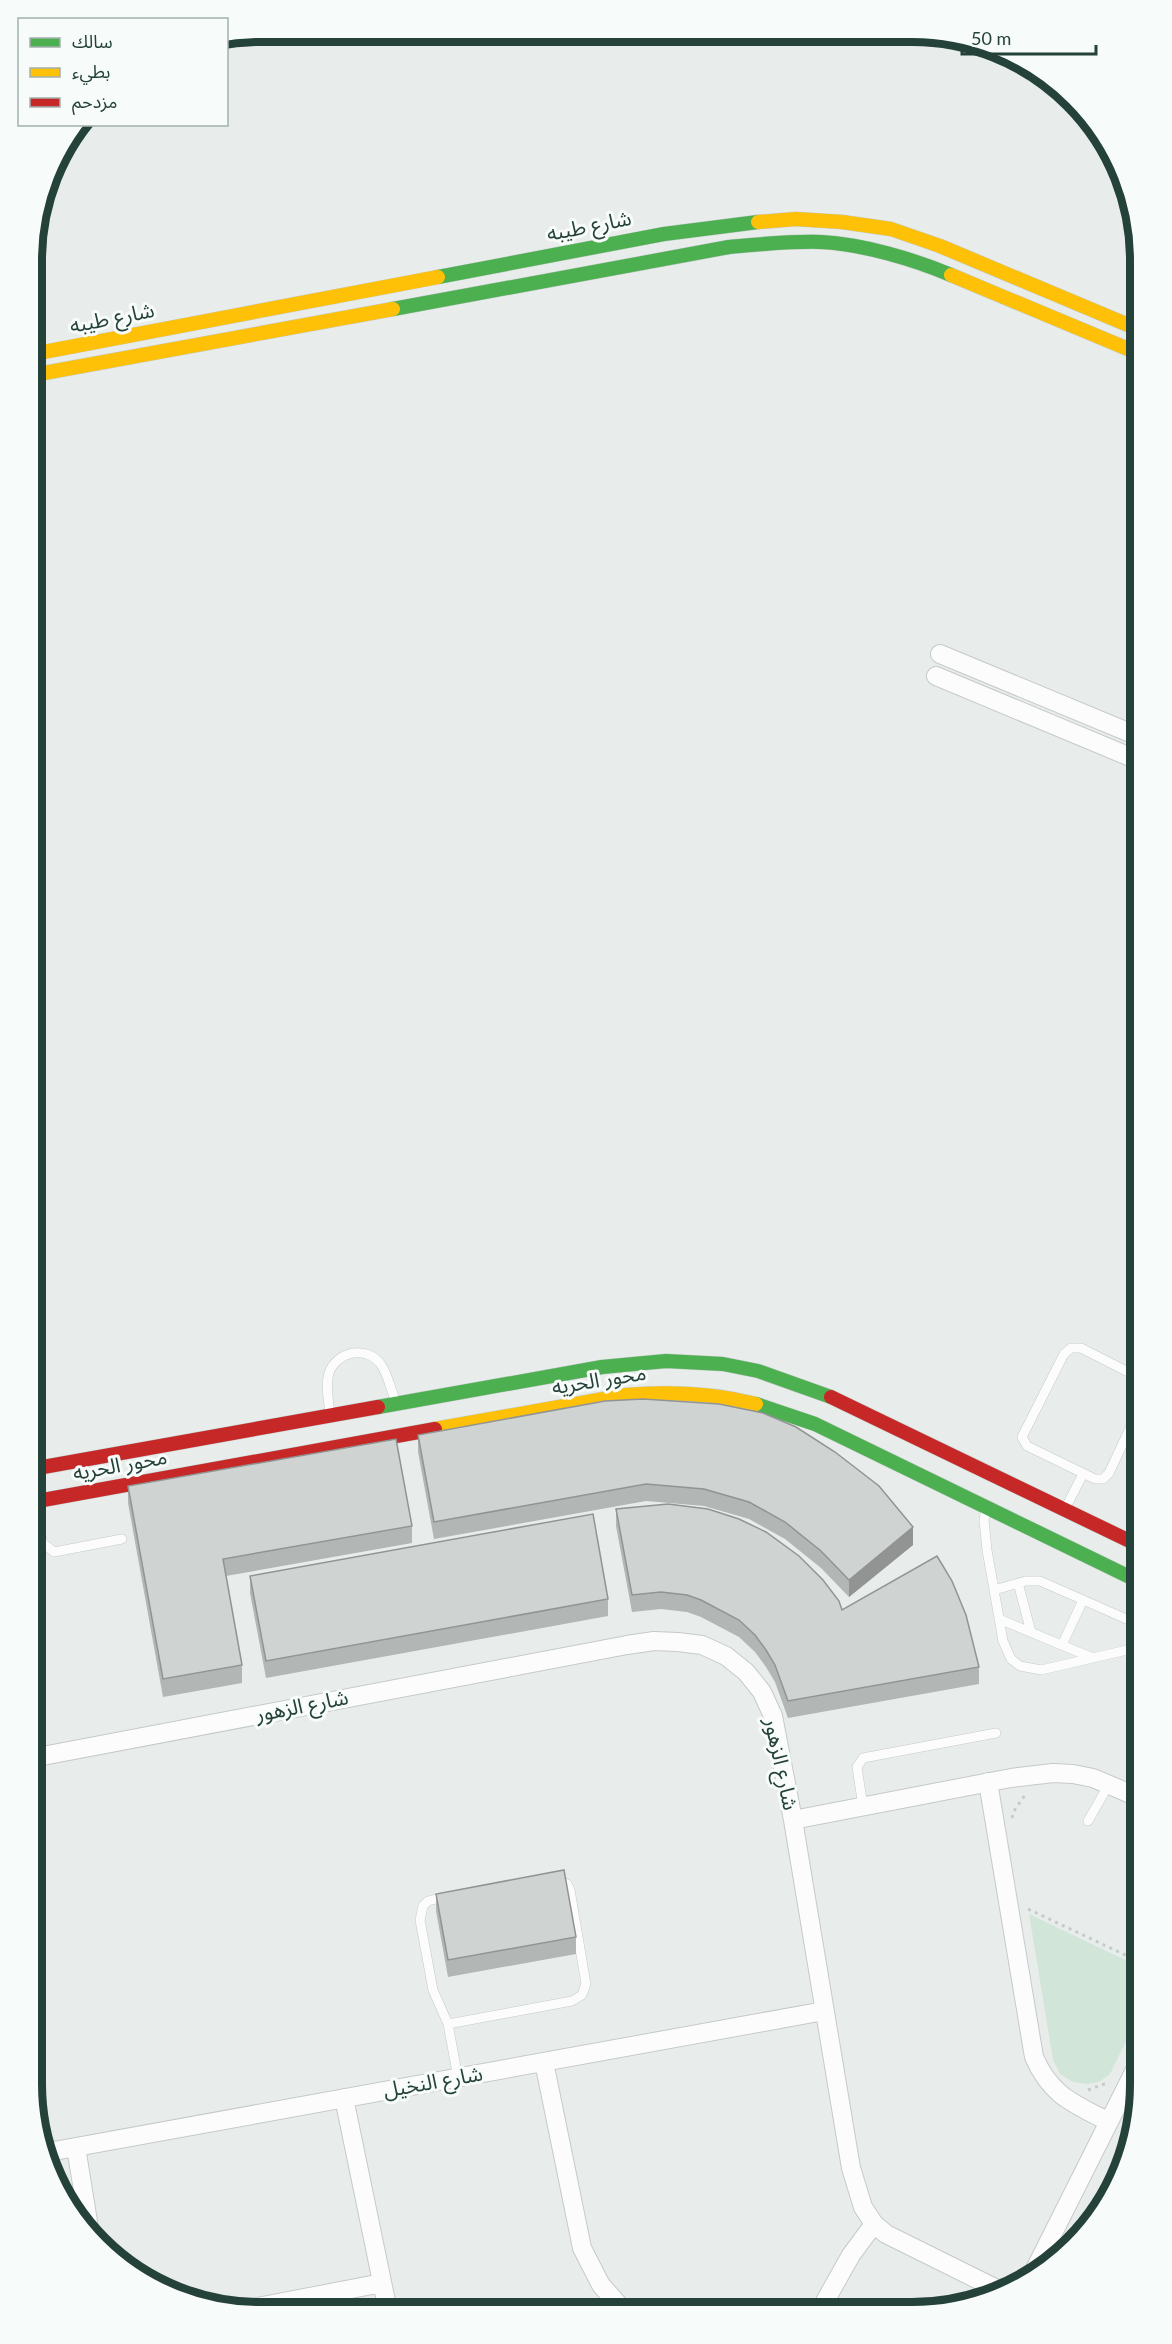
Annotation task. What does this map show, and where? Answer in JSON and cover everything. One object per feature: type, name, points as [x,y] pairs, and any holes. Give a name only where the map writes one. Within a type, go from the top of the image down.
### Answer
[{"type":"main road","name":"شارع طيبه","points":[[42,352],[664,234],[750,222],[796,219],[867,225],[915,237],[1130,326]]},
{"type":"main road","name":"شارع طيبه","points":[[42,373],[729,247],[780,242],[844,244],[909,259],[1130,345]]},
{"type":"main road","name":"محور الحريه","points":[[42,1467],[624,1364],[688,1361],[729,1365],[769,1374],[847,1402],[1130,1541]]},
{"type":"main road","name":"محور الحريه","points":[[42,1501],[607,1398],[665,1391],[722,1395],[779,1410],[831,1432],[1130,1577]]},
{"type":"street","points":[[940,654],[1130,733]]},
{"type":"street","points":[[936,676],[1130,757]]},
{"type":"street","name":"شارع الزهور","points":[[42,1756],[654,1641],[702,1646],[726,1656],[746,1672],[762,1692],[773,1716],[793,1820],[855,2188],[863,2207],[874,2224],[899,2242],[992,2287]]},
{"type":"street","points":[[793,1820],[988,1782],[1053,1773],[1073,1774],[1109,1784],[1130,1793]]},
{"type":"street","points":[[988,1782],[1034,2057],[1050,2086],[1062,2097],[1109,2122]]},
{"type":"street","name":"شارع النخيل","points":[[53,2151],[824,2011]]},
{"type":"street","points":[[544,2062],[582,2248],[601,2285],[616,2302]]},
{"type":"street","points":[[1039,2261],[1109,2122],[1130,2065]]},
{"type":"street","points":[[344,2098],[386,2302]]},
{"type":"street","points":[[76,2147],[87,2217]]},
{"type":"street","points":[[825,2302],[851,2255],[874,2224]]},
{"type":"street","points":[[280,2302],[382,2283]]},
{"type":"lane","points":[[1130,1373],[1081,1348],[1071,1348],[1064,1354],[1022,1437],[1027,1446],[1099,1480],[1109,1473],[1130,1428]]},
{"type":"lane","points":[[330,1416],[328,1375],[339,1359],[356,1352],[366,1353],[381,1364],[396,1404]]},
{"type":"lane","points":[[1065,1509],[1083,1474]]},
{"type":"lane","points":[[986,1508],[985,1535],[994,1590],[1006,1650],[1011,1659],[1020,1666],[1041,1670],[1130,1649]]},
{"type":"lane","points":[[42,1539],[54,1552],[122,1539]]},
{"type":"lane","points":[[994,1590],[1018,1583],[1040,1581],[1130,1621]]},
{"type":"lane","points":[[1018,1583],[1031,1632]]},
{"type":"lane","points":[[1062,1645],[1083,1600]]},
{"type":"lane","points":[[999,1619],[1093,1658]]},
{"type":"lane","points":[[863,1807],[857,1767],[863,1758],[996,1733]]},
{"type":"lane","points":[[1088,1821],[1109,1784]]},
{"type":"lane","points":[[448,2024],[572,2001],[582,1995],[586,1984],[570,1890],[561,1880],[548,1878]]},
{"type":"lane","points":[[457,1894],[428,1901],[420,1912],[433,1990],[448,2024],[458,2078]]},
{"type":"path","points":[[1011,1823],[1014,1811],[1028,1791]]},
{"type":"path","points":[[1026,1919],[1024,1908],[1130,1957]]},
{"type":"path","points":[[1083,2090],[1099,2088],[1113,2078]]},
{"type":"green space","points":[[1029,1914],[1130,1962],[1130,2033],[1110,2074],[1099,2082],[1086,2084],[1073,2082],[1060,2074],[1053,2060]]},
{"type":"building","points":[[643,1399],[719,1404],[763,1413],[796,1427],[835,1452],[879,1486],[913,1527],[849,1580],[821,1551],[785,1522],[749,1502],[704,1489],[646,1484],[434,1522],[418,1435],[605,1401]]},
{"type":"building","points":[[396,1439],[412,1526],[223,1559],[242,1665],[163,1679],[128,1486]]},
{"type":"building","points":[[668,1504],[708,1509],[739,1519],[766,1532],[799,1556],[823,1580],[839,1601],[842,1610],[937,1556],[952,1581],[966,1615],[979,1667],[788,1701],[775,1665],[766,1650],[755,1635],[739,1620],[687,1595],[661,1592],[632,1595],[616,1509]]},
{"type":"building","points":[[593,1514],[608,1599],[266,1661],[250,1576]]},
{"type":"building","points":[[564,1870],[576,1937],[448,1960],[436,1894]]},
{"type":"traffic: fast","points":[[438,277],[664,234],[758,222]]},
{"type":"traffic: fast","points":[[393,309],[729,247],[775,243],[837,243],[904,258],[951,275]]},
{"type":"traffic: fast","points":[[378,1407],[602,1367],[666,1361],[723,1364],[758,1371],[831,1397]]},
{"type":"traffic: fast","points":[[756,1404],[815,1424],[1130,1577]]},
{"type":"traffic: slow","points":[[758,222],[796,219],[842,222],[891,229],[940,246],[1130,326]]},
{"type":"traffic: slow","points":[[951,275],[1130,350]]},
{"type":"traffic: slow","points":[[42,352],[438,277]]},
{"type":"traffic: slow","points":[[42,373],[393,309]]},
{"type":"traffic: slow","points":[[435,1429],[626,1395],[691,1394],[724,1397],[756,1404]]},
{"type":"traffic: jam","points":[[831,1397],[1130,1541]]},
{"type":"traffic: jam","points":[[42,1467],[378,1407]]},
{"type":"traffic: jam","points":[[42,1500],[435,1429]]}]
